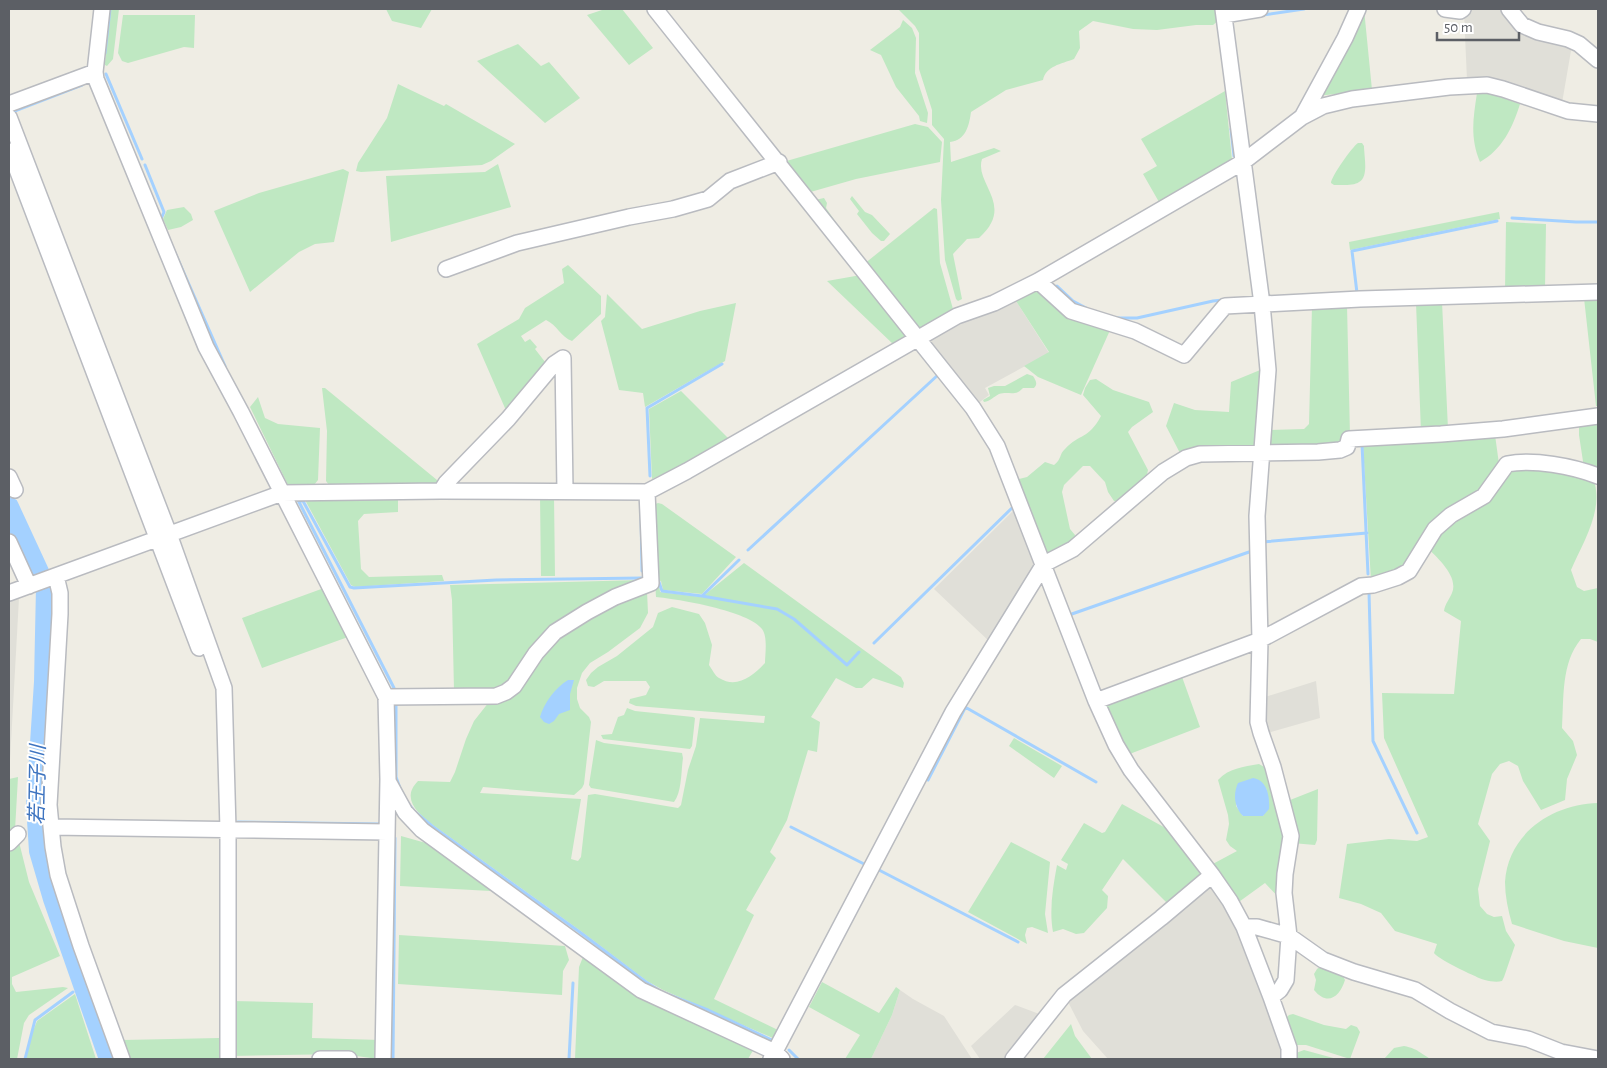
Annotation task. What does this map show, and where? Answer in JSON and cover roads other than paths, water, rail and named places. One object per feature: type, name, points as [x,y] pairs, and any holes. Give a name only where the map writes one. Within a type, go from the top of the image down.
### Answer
[{"type":"street","points":[[102,9],[95,72],[96,80],[206,347],[386,696],[388,779],[383,1059]]},
{"type":"street","points":[[655,9],[779,162],[973,408],[997,446],[1096,701],[1116,745],[1131,770],[1230,901],[1244,927],[1271,997],[1289,1048],[1289,1059]]},
{"type":"street","points":[[1260,9],[1224,12],[1262,304],[1268,370],[1257,516],[1260,640],[1258,722],[1260,734],[1273,767],[1291,836],[1284,893],[1289,936],[1286,980],[1280,990],[1271,997]]},
{"type":"street","points":[[1302,117],[1345,38],[1358,9]]},
{"type":"street","points":[[1445,9],[1460,11],[1464,9]]},
{"type":"street","points":[[1510,9],[1522,25],[1538,32],[1579,44],[1598,60]]},
{"type":"street","points":[[9,104],[95,72]]},
{"type":"street","points":[[9,593],[282,493],[441,491],[647,492],[957,316],[994,303],[1038,281],[1243,162],[1302,117],[1322,106],[1352,99],[1449,86],[1472,85],[1504,89],[1568,111],[1598,114]]},
{"type":"street","points":[[9,117],[163,536],[216,692],[223,829],[228,1059]]},
{"type":"street","points":[[9,146],[163,536]]},
{"type":"street","points":[[446,269],[518,244],[619,219],[673,209],[708,199],[730,181],[779,162]]},
{"type":"street","points":[[1038,281],[1072,311],[1135,331],[1184,355],[1225,306],[1360,298],[1598,292]]},
{"type":"street","points":[[441,491],[446,483],[508,419],[554,364],[563,358],[565,491]]},
{"type":"street","points":[[388,779],[405,812],[422,830],[641,990],[776,1057],[953,712],[1044,564],[1073,549],[1163,472],[1186,458],[1200,454],[1340,450],[1346,447],[1350,439],[1503,429],[1598,416]]},
{"type":"street","points":[[1096,701],[1260,640],[1361,586],[1373,585],[1398,577],[1409,571],[1434,529],[1451,515],[1484,496],[1506,464],[1520,461],[1540,462],[1598,476]]},
{"type":"street","points":[[386,696],[496,696],[506,692],[514,686],[536,653],[555,632],[615,597],[651,583],[647,492]]},
{"type":"street","points":[[9,542],[31,585]]},
{"type":"street","points":[[54,577],[60,593],[60,614],[49,805],[53,847],[58,875],[116,1056]]},
{"type":"street","points":[[51,826],[387,832]]},
{"type":"street","points":[[1014,1059],[1064,995],[1212,875]]},
{"type":"street","points":[[1244,927],[1257,927],[1289,936],[1322,960],[1354,972],[1415,990],[1490,1032],[1528,1039],[1561,1052],[1598,1059]]},
{"type":"street","points":[[320,1059],[349,1059]]},
{"type":"water","points":[[568,680],[574,680],[570,694],[570,710],[559,714],[549,724],[544,722],[540,717],[547,701]]},
{"type":"water","points":[[1253,778],[1262,782],[1267,789],[1269,809],[1263,816],[1243,816],[1236,805],[1236,787],[1238,783]]},
{"type":"waterway","points":[[105,53],[110,9]]},
{"type":"waterway","points":[[1263,15],[1304,9]]},
{"type":"waterway","points":[[106,74],[142,159]]},
{"type":"waterway","points":[[12,112],[82,85]]},
{"type":"waterway","points":[[1231,129],[1234,156]]},
{"type":"waterway","points":[[145,165],[164,212],[162,221]]},
{"type":"waterway","points":[[1512,218],[1598,222]]},
{"type":"waterway","points":[[1357,293],[1352,251],[1497,221]]},
{"type":"waterway","points":[[172,246],[225,366]]},
{"type":"waterway","points":[[1057,286],[1073,301],[1086,308]]},
{"type":"waterway","points":[[1116,318],[1137,318],[1223,300]]},
{"type":"waterway","points":[[650,476],[647,408],[722,364]]},
{"type":"waterway","points":[[748,550],[939,374]]},
{"type":"waterway","points":[[1363,444],[1368,574]]},
{"type":"waterway","points":[[298,500],[303,501],[350,587],[354,588],[496,580],[643,578]]},
{"type":"waterway","points":[[298,500],[394,688]]},
{"type":"waterway","name":"若王子川","points":[[9,507],[46,587],[44,682],[36,805],[39,851],[53,899],[109,1059]]},
{"type":"waterway","points":[[874,643],[1013,507]]},
{"type":"waterway","points":[[641,514],[642,571]]},
{"type":"waterway","points":[[1262,542],[1367,533]]},
{"type":"waterway","points":[[1069,615],[1249,552]]},
{"type":"waterway","points":[[702,596],[739,560]]},
{"type":"waterway","points":[[659,582],[662,591],[777,609],[794,619],[847,665],[859,652]]},
{"type":"waterway","points":[[1369,592],[1373,741],[1417,833]]},
{"type":"waterway","points":[[396,703],[396,777],[401,791]]},
{"type":"waterway","points":[[965,707],[1096,782]]},
{"type":"waterway","points":[[928,780],[965,708]]},
{"type":"waterway","points":[[408,803],[414,811],[432,826],[646,982],[662,992],[708,1010],[774,1041]]},
{"type":"waterway","points":[[238,822],[379,824]]},
{"type":"waterway","points":[[791,827],[866,865]]},
{"type":"waterway","points":[[393,1059],[395,838]]},
{"type":"waterway","points":[[877,869],[1018,942]]},
{"type":"waterway","points":[[569,1059],[573,983]]},
{"type":"waterway","points":[[25,1059],[35,1020],[73,992]]},
{"type":"waterway","points":[[789,1050],[798,1059]]}]
